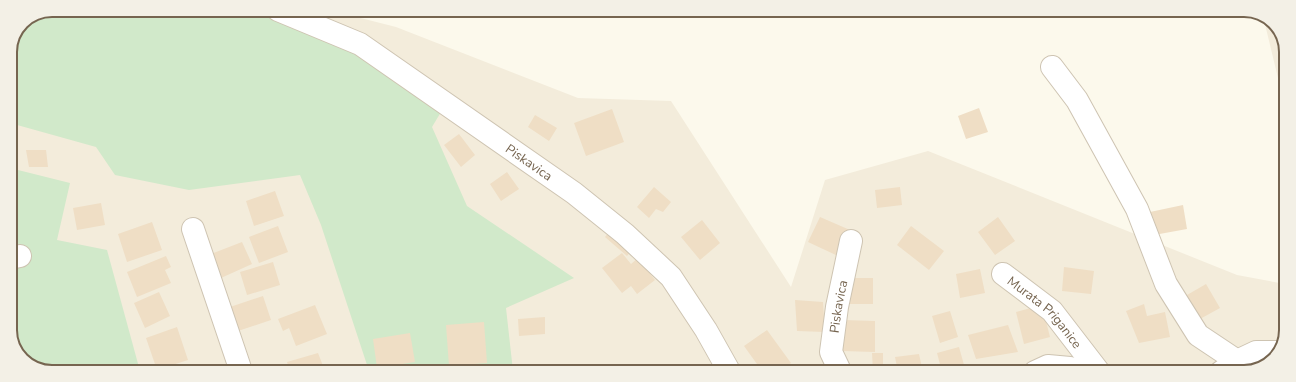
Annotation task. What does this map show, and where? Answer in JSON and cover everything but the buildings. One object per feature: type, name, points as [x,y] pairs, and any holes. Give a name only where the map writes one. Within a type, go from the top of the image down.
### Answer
[{"type":"street","name":"Piskavica","points":[[295,17],[360,44],[574,193],[625,234],[671,277],[706,330],[726,365]]},
{"type":"street","points":[[1052,67],[1077,100],[1137,209],[1166,284],[1198,335],[1228,365]]},
{"type":"street","points":[[193,228],[239,365]]},
{"type":"street","name":"Piskavica","points":[[837,365],[831,352],[838,307],[852,241]]},
{"type":"street","name":"Murata Priganice","points":[[1003,274],[1052,311],[1094,365]]},
{"type":"street","points":[[1231,365],[1256,352],[1271,352]]},
{"type":"shaded area","points":[[52,17],[357,17],[396,27],[578,98],[671,101],[791,287],[825,180],[928,151],[1237,275],[1279,283],[1278,339],[1269,355],[1262,360],[1249,365],[43,364],[32,359],[23,350],[17,332],[18,45],[23,32],[27,27],[38,20]]},
{"type":"shaded area","points":[[1265,24],[1272,31],[1278,45],[1279,82]]},
{"type":"green space","points":[[52,17],[316,17],[450,97],[432,127],[467,206],[574,278],[506,308],[512,365],[367,365],[321,225],[300,175],[189,190],[115,175],[96,147],[17,125],[18,45],[23,32],[32,23]]},
{"type":"green space","points":[[17,170],[70,183],[57,240],[107,250],[138,365],[52,365],[43,364],[32,359],[23,350],[17,332]]}]
